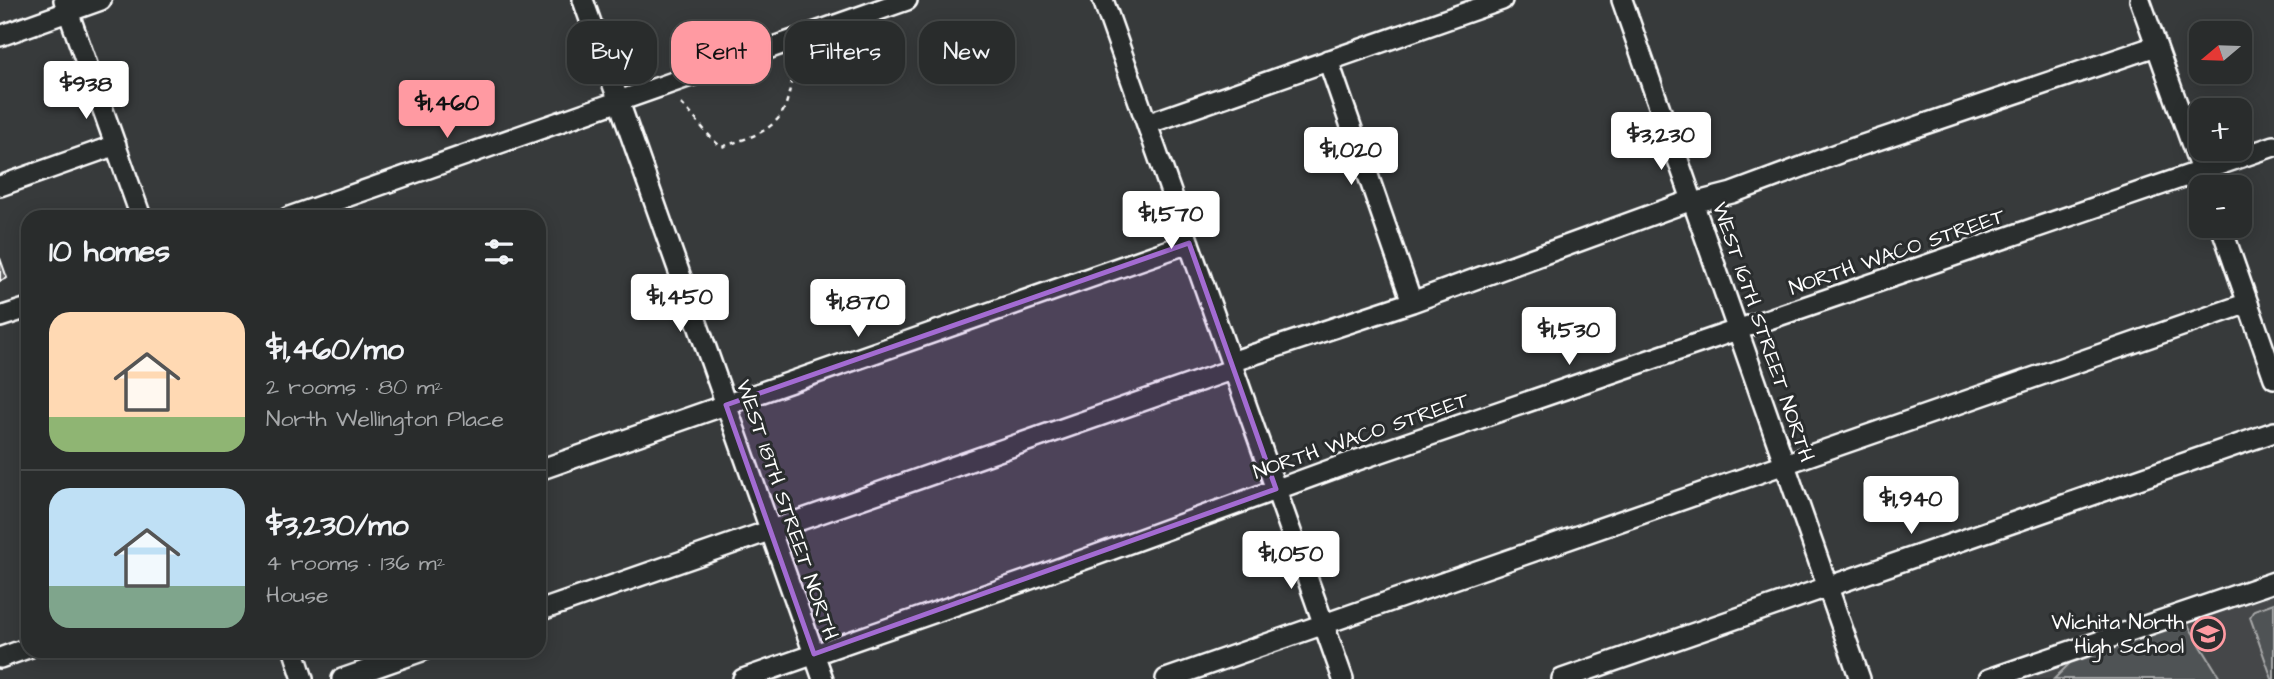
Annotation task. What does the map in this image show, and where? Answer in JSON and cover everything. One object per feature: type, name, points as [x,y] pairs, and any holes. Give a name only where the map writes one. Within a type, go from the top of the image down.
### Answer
[{"type":"street","points":[[0,36],[66,6],[101,0]]},
{"type":"street","name":"WEST 18TH STREET NORTH","points":[[583,0],[823,679]]},
{"type":"street","points":[[309,210],[907,0]]},
{"type":"street","points":[[1104,0],[1343,679]]},
{"type":"street","points":[[1147,124],[1502,0]]},
{"type":"street","name":"WEST 16TH STREET NORTH","points":[[1622,0],[1860,679]]},
{"type":"street","points":[[2140,0],[2203,175]]},
{"type":"street","points":[[66,6],[139,210]]},
{"type":"street","points":[[546,609],[1693,202],[1732,194],[1813,163],[2156,46]]},
{"type":"street","points":[[1328,60],[1412,302]]},
{"type":"street","points":[[0,186],[116,145]]},
{"type":"street","name":"NORTH WACO STREET","points":[[2212,175],[2274,146]]},
{"type":"street","name":"NORTH WACO STREET","points":[[743,679],[1276,489],[1738,331],[2189,184]]},
{"type":"street","points":[[2225,238],[2274,378]]},
{"type":"street","points":[[546,468],[1189,243]]},
{"type":"street","points":[[1166,679],[2248,303]]},
{"type":"street","points":[[0,317],[21,310]]},
{"type":"street","points":[[1562,679],[2274,432]]},
{"type":"street","points":[[1989,679],[2274,582]]},
{"type":"street","points":[[0,658],[21,650]]},
{"type":"street","points":[[296,658],[303,679]]},
{"type":"street","points":[[342,679],[402,658]]},
{"type":"path","points":[[681,104],[695,117],[713,142],[722,147],[766,131],[777,121],[786,105],[791,84]]},
{"type":"highlighted area","points":[[1189,243],[1276,489],[814,654],[726,405]]},
{"type":"shaded area","name":"Wichita North High School","points":[[2274,589],[2274,679],[2011,679]]},
{"type":"shaded area","points":[[2274,603],[2272,679],[2250,617],[2254,610]]},
{"type":"shaded area","points":[[2185,620],[2221,679],[2054,679],[2076,657]]},
{"type":"building","points":[[0,258],[7,278],[0,281]]},
{"type":"place","name":"Wichita North High School","points":[[2208,634]]}]
